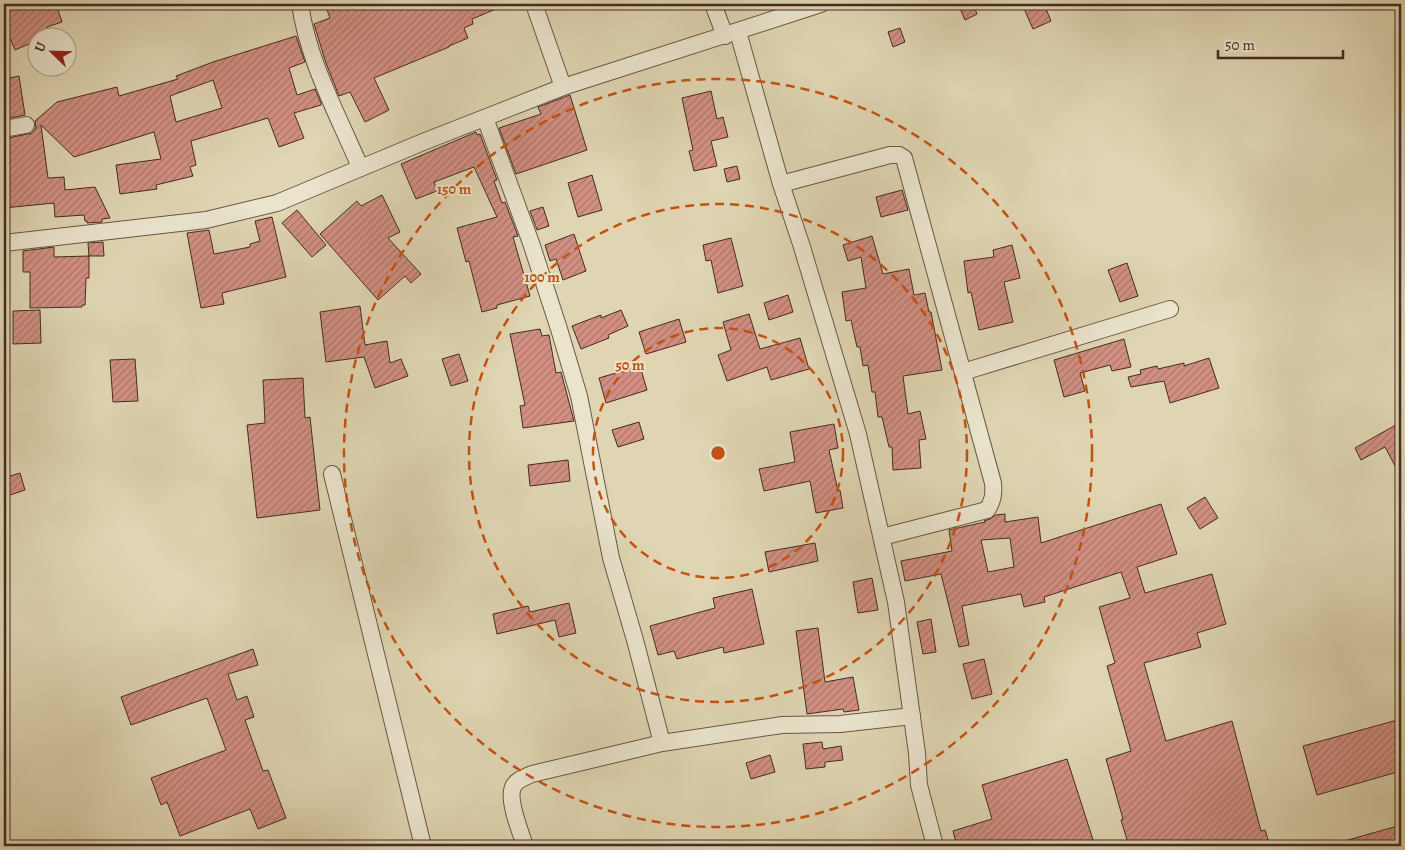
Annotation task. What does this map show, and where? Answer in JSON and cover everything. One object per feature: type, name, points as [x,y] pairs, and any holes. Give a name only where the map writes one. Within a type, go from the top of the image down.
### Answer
[{"type":"street","points":[[300,4],[305,31],[321,78],[360,167]]},
{"type":"street","points":[[534,4],[563,87]]},
{"type":"street","points":[[713,4],[732,34],[805,256],[858,434],[896,602],[912,716],[919,785],[935,846]]},
{"type":"street","points":[[4,243],[206,220],[278,203],[360,167],[563,87],[732,34],[820,4]]},
{"type":"street","points":[[485,118],[532,243],[560,329],[579,396],[611,558],[662,743]]},
{"type":"street","points":[[4,129],[26,125]]},
{"type":"street","points":[[781,184],[890,155],[902,156],[994,483],[992,503],[987,510],[882,537]]},
{"type":"street","points":[[963,372],[1170,309]]},
{"type":"street","points":[[332,474],[423,846]]},
{"type":"street","points":[[524,846],[515,813],[512,788],[516,782],[532,774],[662,743],[782,725],[840,724],[912,716]]},
{"type":"building","points":[[4,4],[56,4],[62,22],[47,28],[28,28],[28,44],[15,50],[4,25]]},
{"type":"building","points":[[325,4],[432,4],[434,9],[448,4],[508,4],[472,19],[473,24],[464,28],[468,38],[374,78],[389,110],[365,122],[350,92],[339,96],[326,63],[314,24],[330,18]]},
{"type":"building","points":[[958,4],[973,4],[977,14],[965,20]]},
{"type":"building","points":[[1022,4],[1044,4],[1051,21],[1033,29]]},
{"type":"building","points":[[900,28],[905,42],[893,47],[888,32]]},
{"type":"building","points":[[296,36],[305,62],[289,68],[297,95],[315,89],[321,103],[321,105],[294,113],[304,138],[279,147],[268,118],[191,141],[196,165],[190,167],[193,176],[156,185],[157,189],[120,194],[116,165],[161,159],[154,132],[74,157],[41,125],[48,178],[64,177],[65,190],[95,187],[110,218],[102,219],[102,222],[87,223],[84,215],[55,217],[54,203],[4,208],[4,139],[32,133],[36,128],[35,121],[57,102],[117,87],[119,96],[178,79],[176,76],[213,62]],"holes":[[[213,80],[222,108],[176,122],[170,96]]]},
{"type":"building","points":[[19,76],[25,115],[4,119],[4,79]]},
{"type":"building","points":[[711,91],[717,119],[723,117],[728,137],[711,141],[717,166],[694,171],[689,151],[693,150],[682,98]]},
{"type":"building","points":[[570,95],[587,150],[516,174],[499,128],[541,114],[538,107]]},
{"type":"building","points":[[476,132],[477,135],[480,134],[497,180],[494,181],[502,203],[505,202],[518,236],[513,237],[530,296],[497,305],[497,308],[482,312],[469,261],[466,262],[457,228],[497,217],[474,167],[434,182],[437,191],[416,199],[401,164]]},
{"type":"building","points":[[737,166],[740,179],[727,182],[724,169]]},
{"type":"building","points":[[592,175],[602,210],[578,217],[568,183]]},
{"type":"building","points":[[902,190],[908,210],[881,217],[876,197]]},
{"type":"building","points":[[382,195],[400,232],[388,238],[421,274],[411,283],[405,276],[378,300],[320,234],[357,201],[361,206]]},
{"type":"building","points":[[543,207],[549,226],[537,230],[530,211]]},
{"type":"building","points":[[297,210],[326,245],[312,257],[282,223]]},
{"type":"building","points":[[272,217],[286,277],[222,293],[224,304],[201,308],[187,233],[209,230],[214,254],[250,247],[250,244],[260,241],[255,221]]},
{"type":"building","points":[[574,234],[586,271],[563,280],[556,259],[550,261],[545,245]]},
{"type":"building","points":[[872,236],[883,274],[909,269],[914,295],[925,293],[929,312],[931,312],[942,370],[903,376],[908,414],[920,411],[926,439],[919,440],[921,468],[893,470],[892,447],[889,447],[882,417],[878,417],[875,392],[872,392],[868,365],[863,366],[860,347],[857,347],[851,320],[846,321],[842,292],[866,288],[861,257],[848,261],[843,245]]},
{"type":"building","points":[[731,238],[743,286],[718,293],[711,260],[706,261],[703,245]]},
{"type":"building","points":[[103,242],[104,256],[89,256],[88,243]]},
{"type":"building","points":[[1012,245],[1020,278],[1004,282],[1013,322],[979,330],[971,292],[968,293],[964,261],[994,257],[993,250]]},
{"type":"building","points":[[54,247],[54,257],[89,256],[89,278],[86,278],[85,305],[82,305],[82,307],[30,308],[30,272],[23,272],[23,251]]},
{"type":"building","points":[[1127,263],[1138,296],[1120,302],[1108,270]]},
{"type":"building","points":[[788,295],[793,312],[769,320],[764,303]]},
{"type":"building","points":[[360,306],[365,345],[387,341],[390,363],[401,359],[408,376],[375,388],[364,357],[326,362],[320,312]]},
{"type":"building","points":[[40,310],[41,343],[13,344],[13,311]]},
{"type":"building","points":[[621,310],[628,326],[608,335],[609,338],[581,349],[572,326]]},
{"type":"building","points":[[749,314],[760,349],[800,338],[809,369],[771,380],[767,367],[727,381],[718,355],[731,350],[723,322]]},
{"type":"building","points":[[679,319],[686,342],[646,354],[639,332]]},
{"type":"building","points":[[540,329],[542,336],[549,335],[556,373],[561,372],[574,421],[523,428],[520,406],[525,405],[510,334]]},
{"type":"building","points":[[1124,339],[1131,367],[1112,371],[1110,365],[1080,373],[1085,391],[1064,397],[1054,360]]},
{"type":"building","points":[[459,354],[468,381],[451,386],[442,359]]},
{"type":"building","points":[[1209,358],[1219,388],[1170,403],[1164,381],[1131,387],[1128,377],[1141,374],[1140,370],[1157,366],[1158,369],[1184,363],[1184,366]]},
{"type":"building","points":[[135,359],[138,401],[113,402],[110,360]]},
{"type":"building","points":[[640,366],[647,390],[606,403],[599,378]]},
{"type":"building","points":[[303,378],[305,418],[310,417],[320,510],[257,518],[247,425],[265,423],[263,380]]},
{"type":"building","points":[[639,422],[644,439],[618,447],[612,430]]},
{"type":"building","points":[[1401,422],[1401,477],[1385,447],[1361,460],[1355,448]]},
{"type":"building","points":[[834,424],[838,448],[829,450],[843,508],[816,513],[810,481],[764,491],[759,469],[795,462],[790,432]]},
{"type":"building","points":[[568,460],[570,481],[530,486],[528,465]]},
{"type":"building","points":[[20,473],[25,490],[4,497],[4,478]]},
{"type":"building","points":[[1205,497],[1218,518],[1200,529],[1187,508]]},
{"type":"building","points":[[1161,504],[1177,554],[1137,567],[1145,593],[1212,574],[1226,624],[1197,633],[1201,647],[1144,663],[1166,741],[1232,721],[1261,831],[1265,830],[1270,846],[1129,846],[1106,759],[1131,751],[1107,666],[1115,663],[1099,607],[1130,598],[1121,572],[1044,597],[1045,602],[1024,607],[1021,594],[962,606],[969,645],[959,647],[941,574],[905,581],[901,561],[952,551],[949,530],[985,522],[996,515],[1005,514],[1005,522],[1038,517],[1041,543]],"holes":[[[1010,538],[1014,567],[988,572],[981,540]]]},
{"type":"building","points":[[815,543],[818,561],[769,572],[765,552]]},
{"type":"building","points":[[872,578],[878,610],[858,613],[853,582]]},
{"type":"building","points":[[752,589],[764,644],[724,653],[723,647],[677,659],[674,651],[658,655],[650,626],[715,608],[713,598]]},
{"type":"building","points":[[569,603],[576,633],[559,637],[555,620],[497,634],[493,614],[528,606],[530,612]]},
{"type":"building","points":[[931,619],[936,652],[923,654],[917,622]]},
{"type":"building","points":[[818,628],[825,682],[853,677],[859,710],[844,712],[843,709],[807,714],[796,631]]},
{"type":"building","points":[[253,649],[258,665],[228,674],[237,700],[247,696],[254,717],[245,720],[263,771],[268,770],[286,818],[258,829],[250,809],[180,836],[167,802],[161,805],[151,778],[226,750],[207,698],[131,725],[121,697]]},
{"type":"building","points":[[984,659],[992,694],[972,699],[963,664]]},
{"type":"building","points":[[1401,719],[1401,771],[1317,795],[1303,746]]},
{"type":"building","points":[[822,742],[823,749],[841,746],[843,760],[825,762],[825,767],[806,769],[803,744]]},
{"type":"building","points":[[770,755],[775,772],[751,779],[746,763]]},
{"type":"building","points":[[1067,759],[1095,846],[957,846],[953,831],[992,819],[982,785]]},
{"type":"building","points":[[1401,825],[1401,846],[1342,846],[1341,842]]}]
